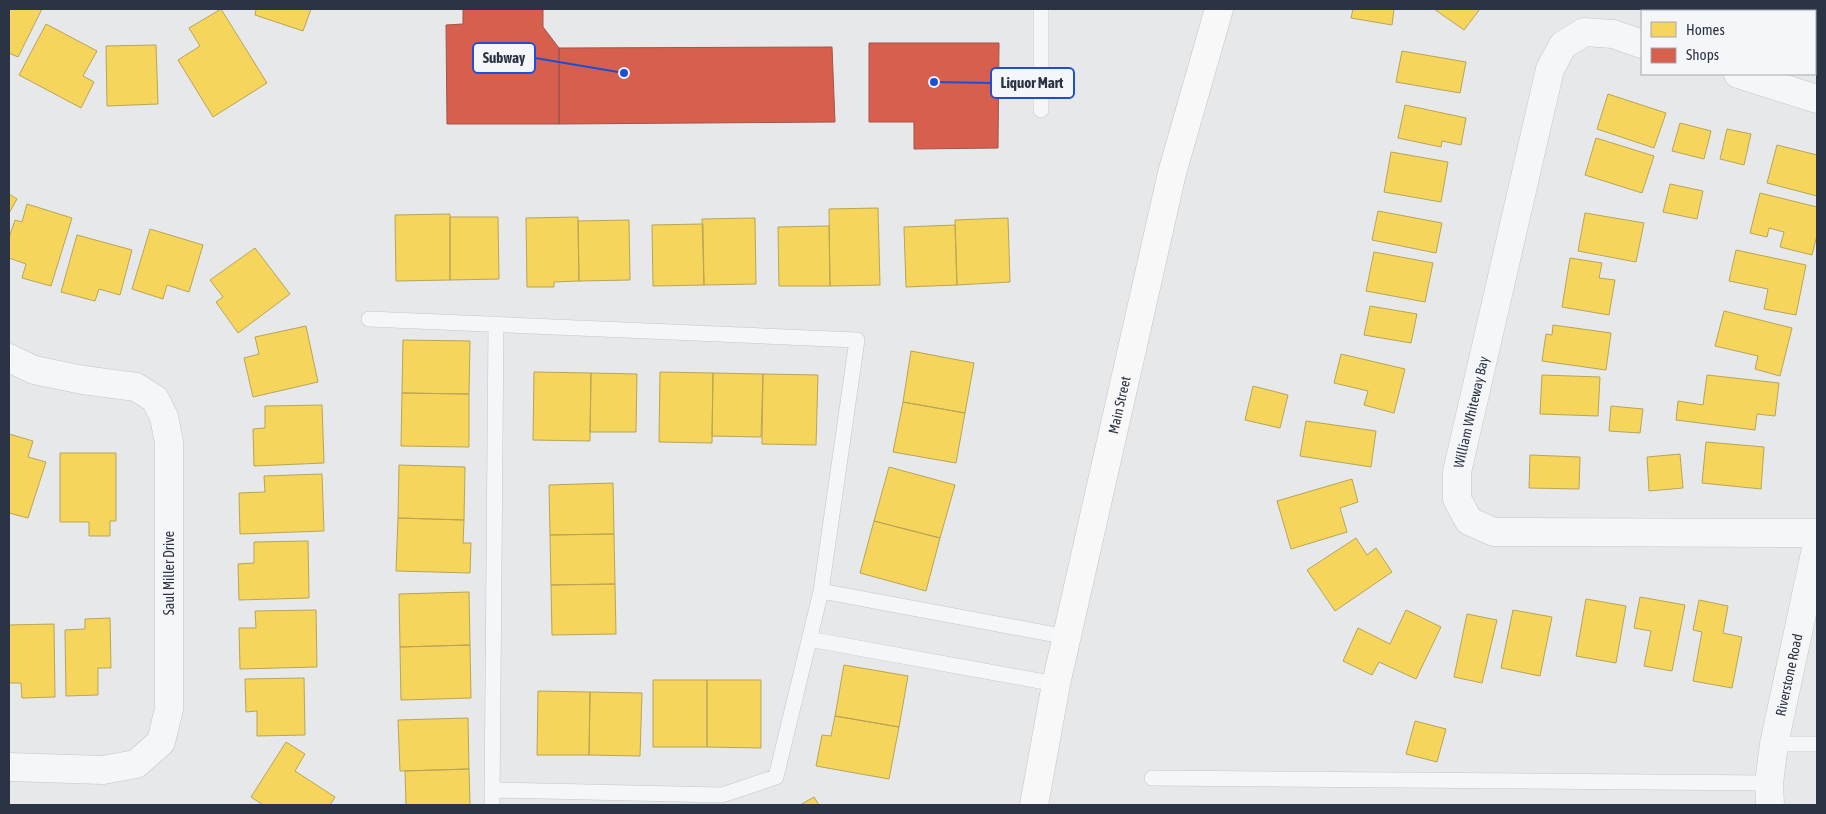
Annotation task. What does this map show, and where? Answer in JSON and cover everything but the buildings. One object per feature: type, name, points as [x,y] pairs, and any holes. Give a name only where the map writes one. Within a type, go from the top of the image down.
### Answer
[{"type":"main road","name":"Main Street","points":[[1034,805],[1056,684],[1172,173],[1219,9]]},
{"type":"street","name":"William Whiteway Bay","points":[[1641,44],[1613,34],[1584,32],[1563,45],[1550,68],[1457,472],[1457,499],[1469,521],[1494,532],[1817,533]]},
{"type":"street","points":[[1741,75],[1817,99]]},
{"type":"street","name":"Saul Miller Drive","points":[[9,358],[34,370],[83,380],[136,387],[155,399],[164,417],[169,442],[169,709],[161,742],[136,764],[103,770],[9,767]]},
{"type":"street","name":"Riverstone Road","points":[[1769,794],[1774,744],[1817,544]]},
{"type":"lane","points":[[1041,9],[1041,110]]},
{"type":"lane","points":[[369,319],[496,324],[857,340],[821,591],[776,777],[722,795],[492,798],[496,324]]},
{"type":"lane","points":[[821,591],[1067,637]]},
{"type":"lane","points":[[809,639],[1056,684]]},
{"type":"lane","points":[[1774,744],[1817,744]]},
{"type":"lane","points":[[1152,778],[1769,794]]},
{"type":"place","name":"Subway","points":[[624,73]]},
{"type":"place","name":"Liquor Mart","points":[[934,82]]}]
